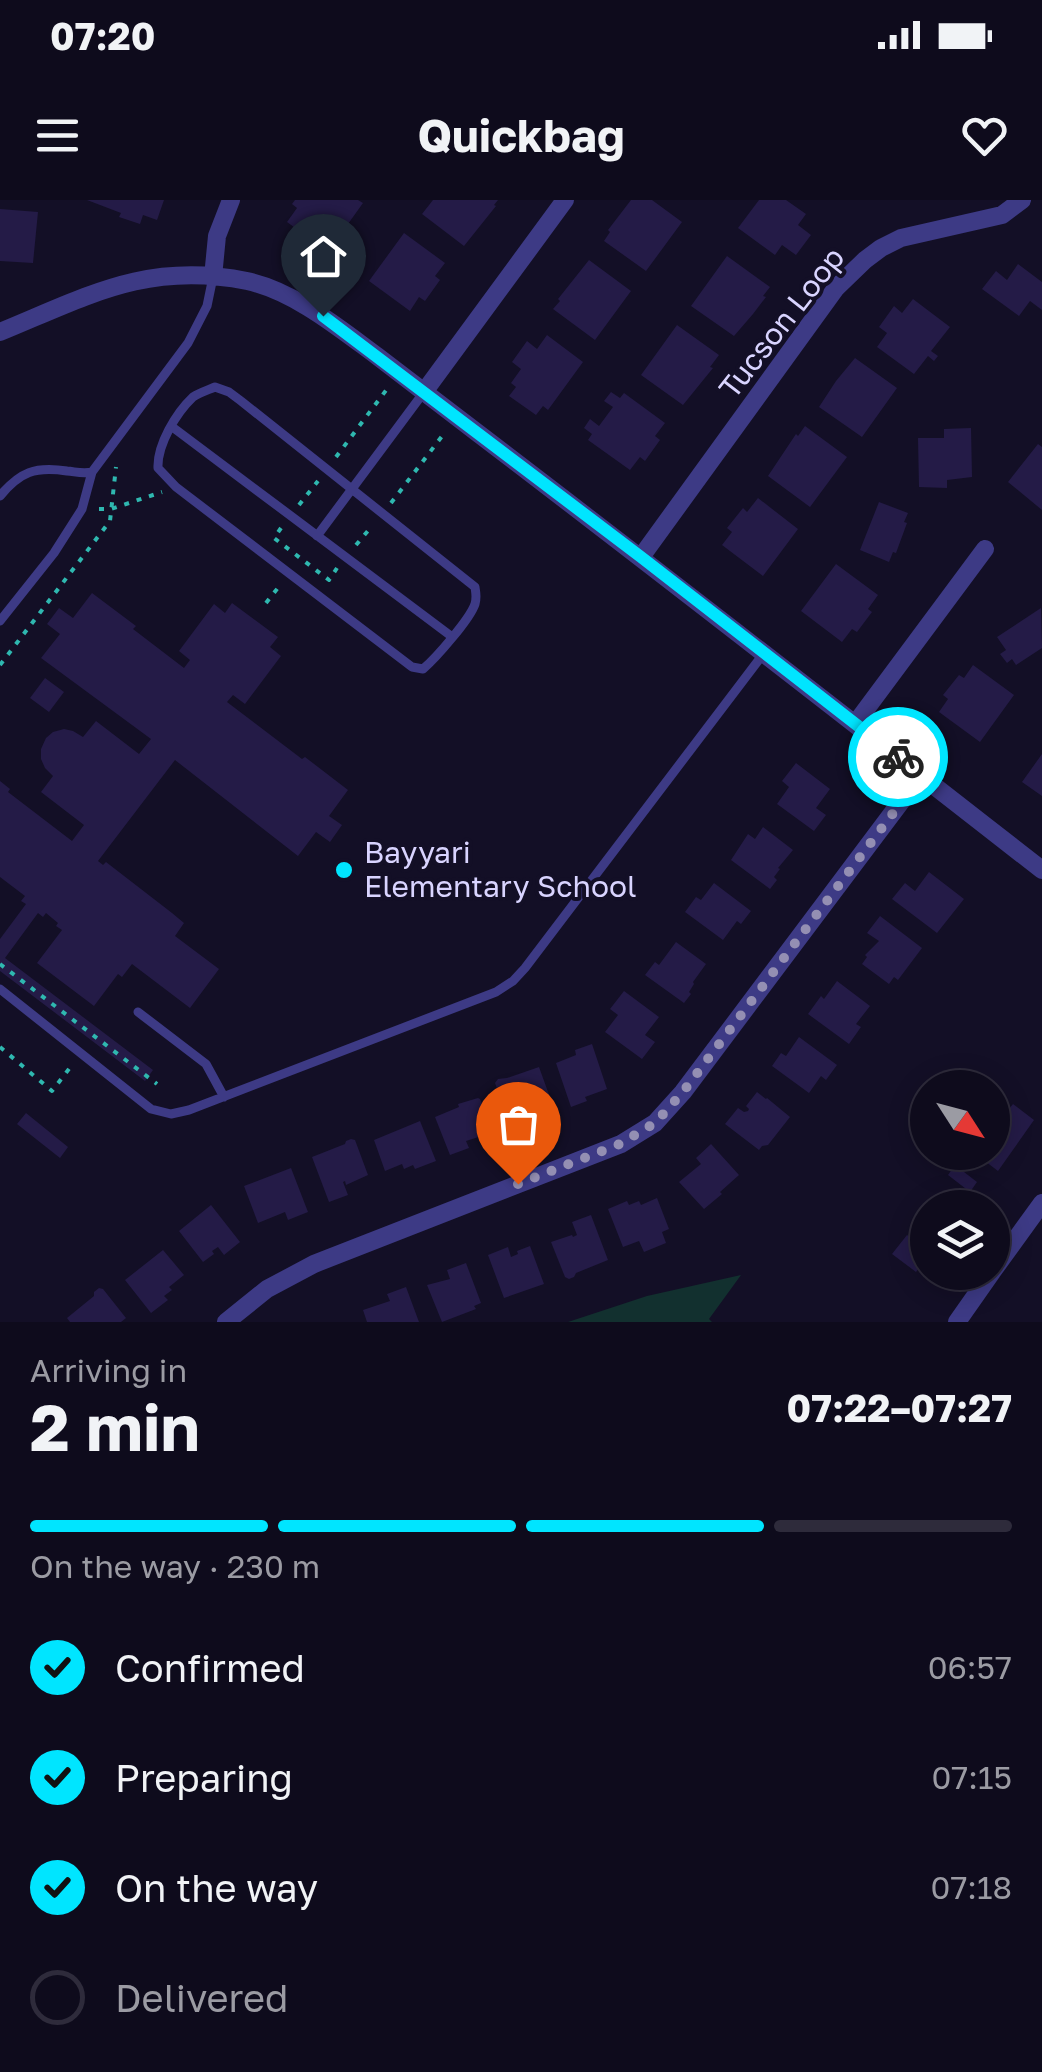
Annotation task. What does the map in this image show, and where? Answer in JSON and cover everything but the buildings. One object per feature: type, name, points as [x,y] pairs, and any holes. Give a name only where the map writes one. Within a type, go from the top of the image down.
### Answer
[{"type":"street","points":[[214,277],[217,236],[231,200]]},
{"type":"street","points":[[424,392],[565,200]]},
{"type":"street","name":"Tucson Loop","points":[[641,557],[850,274],[881,248],[902,238],[1002,215],[1022,200]]},
{"type":"street","points":[[0,332],[112,286],[146,277],[181,275],[250,282],[323,316],[641,557],[1042,870]]},
{"type":"street","points":[[854,724],[985,550]]},
{"type":"street","points":[[226,1322],[267,1289],[314,1264],[620,1144],[655,1123],[683,1092],[921,776]]},
{"type":"street","points":[[1010,1248],[1042,1204]]},
{"type":"street","points":[[957,1322],[979,1290]]},
{"type":"lane","points":[[0,621],[82,509],[92,472],[188,343],[207,306],[214,277]]},
{"type":"lane","points":[[215,388],[229,392],[475,587],[472,610],[436,658],[423,668],[412,667],[176,487],[158,468],[171,426],[194,396],[215,388]]},
{"type":"lane","points":[[317,536],[424,392]]},
{"type":"lane","points":[[171,426],[451,636]]},
{"type":"lane","points":[[0,496],[18,477],[29,472],[45,468],[92,472]]},
{"type":"lane","points":[[0,989],[151,1109],[171,1114],[496,992],[514,981],[764,653]]},
{"type":"lane","points":[[138,1012],[206,1064],[224,1097]]},
{"type":"path","points":[[0,665],[106,528],[113,482],[122,456]]},
{"type":"path","points":[[82,509],[111,509],[176,487]]},
{"type":"path","points":[[0,964],[156,1084]]},
{"type":"path","points":[[0,1048],[52,1091],[82,1052]]},
{"type":"green space","points":[[741,1275],[709,1319],[712,1322],[568,1322],[647,1296]]},
{"type":"way so far","points":[[518,1184],[620,1144],[655,1123],[683,1092],[921,776],[898,757]]},
{"type":"place","name":"Bayyari Elementary School","points":[[344,870]]},
{"type":"route","points":[[323,316],[898,757]]}]
